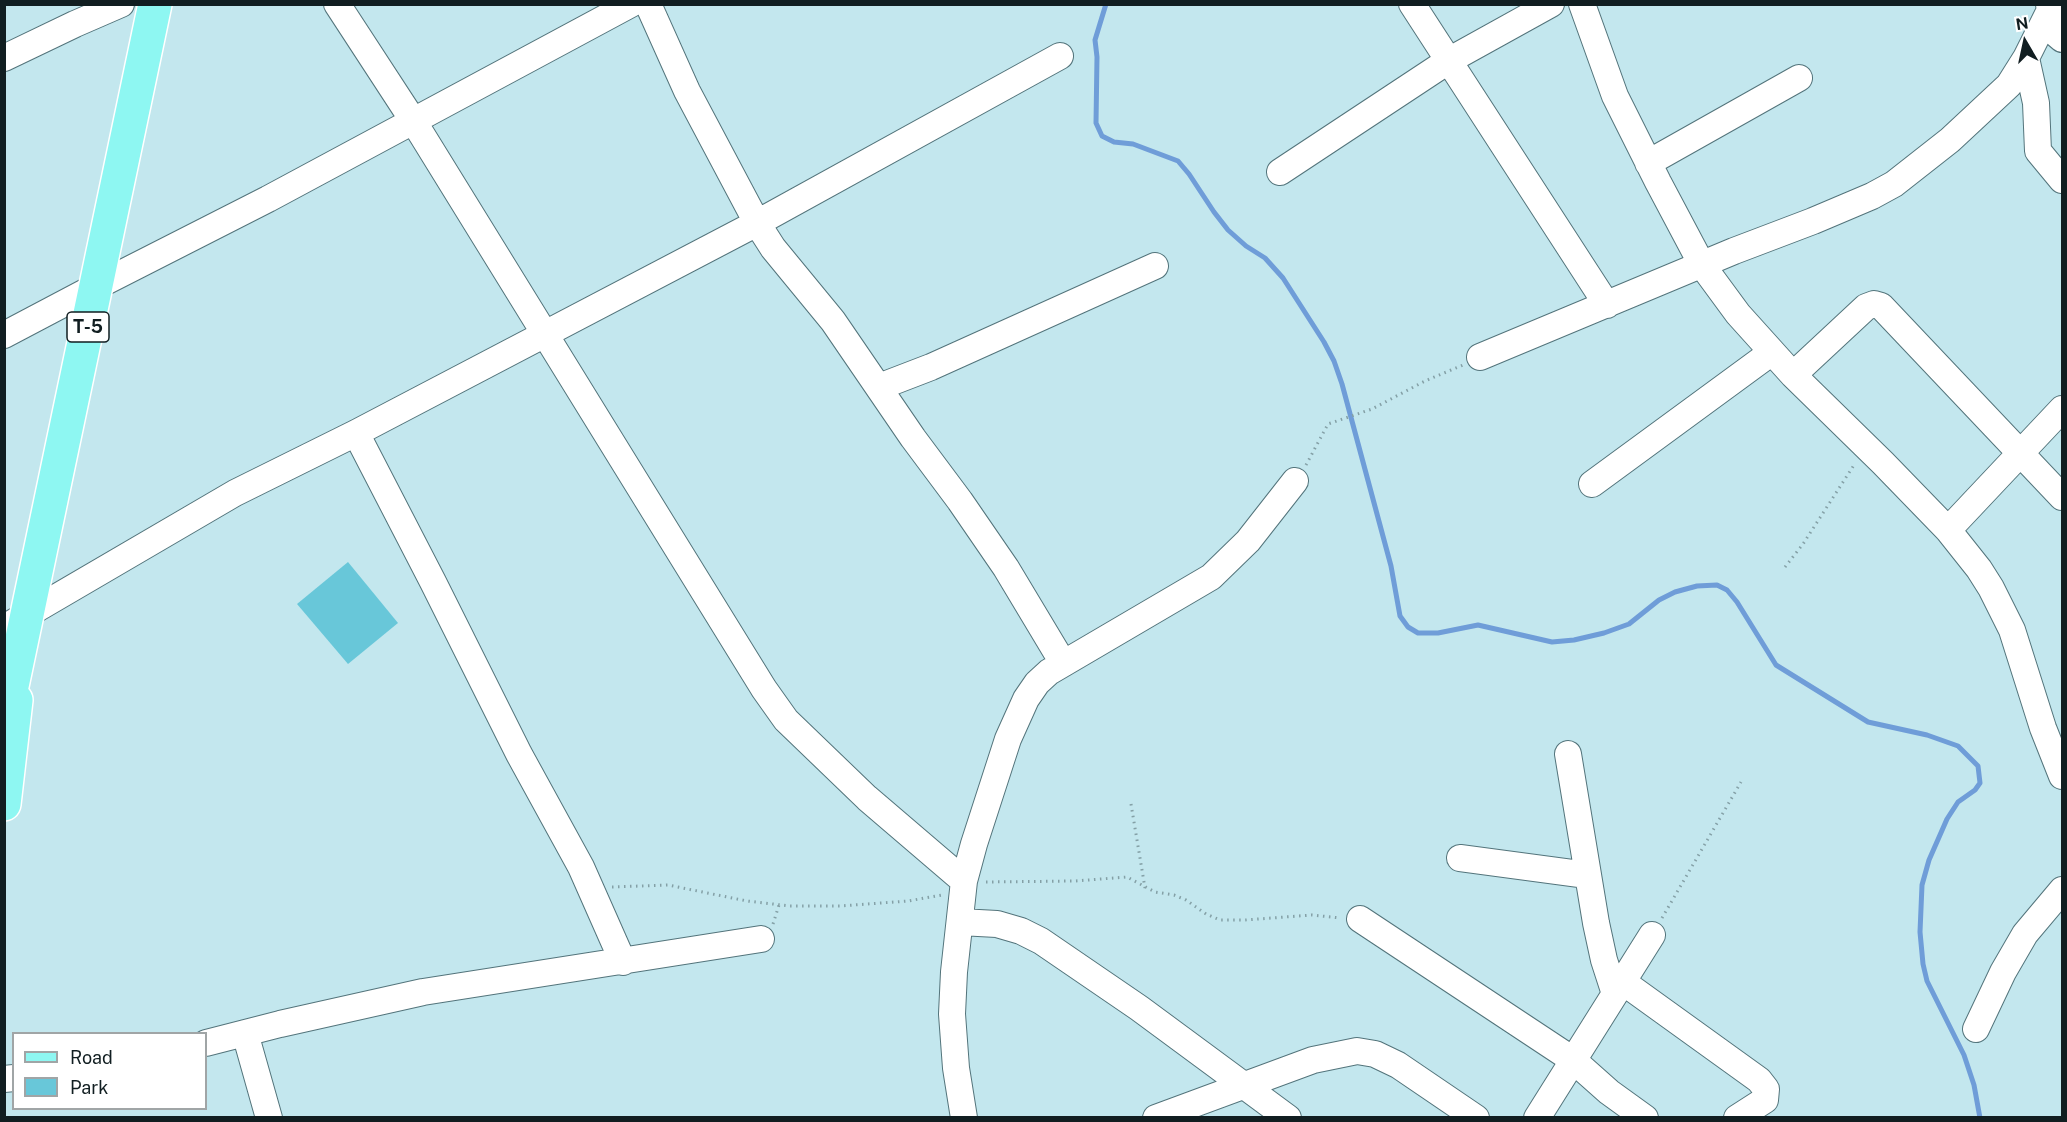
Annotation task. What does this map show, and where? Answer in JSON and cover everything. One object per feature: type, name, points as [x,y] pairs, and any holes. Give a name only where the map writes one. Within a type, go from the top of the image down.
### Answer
[{"type":"main road","name":"T-5","points":[[4,723],[18,631],[96,286],[155,4]]},
{"type":"main road","name":"T-5","points":[[4,804],[10,766],[18,631]]},
{"type":"street","points":[[4,58],[121,4]]},
{"type":"street","points":[[337,4],[414,122],[786,720],[859,792],[964,881]]},
{"type":"street","points":[[4,335],[414,122],[631,4]]},
{"type":"street","points":[[648,4],[687,91],[757,223],[773,248],[833,321],[1006,568],[1064,663]]},
{"type":"street","points":[[1412,4],[1607,305]]},
{"type":"street","points":[[1280,172],[1448,61],[1551,4]]},
{"type":"street","points":[[1582,4],[1616,96],[1648,163],[1702,265],[1738,314],[1793,375],[1948,531],[1979,569],[2006,615],[2043,728],[2062,776]]},
{"type":"street","points":[[2049,7],[2055,33],[2062,39]]},
{"type":"street","points":[[1480,357],[1872,196],[1893,184],[1950,140],[2009,85],[2026,58],[2049,7]]},
{"type":"street","points":[[18,631],[235,493],[356,433],[757,223],[1060,56]]},
{"type":"street","points":[[2026,58],[2036,103],[2038,151],[2062,180]]},
{"type":"street","points":[[1648,163],[1799,78]]},
{"type":"street","points":[[879,387],[951,358],[1155,266]]},
{"type":"street","points":[[1793,375],[1866,307],[1874,304],[1881,306],[2062,497]]},
{"type":"street","points":[[1592,484],[1772,351]]},
{"type":"street","points":[[1948,531],[2062,409]]},
{"type":"street","points":[[356,433],[519,754],[581,867],[623,962]]},
{"type":"street","points":[[964,1118],[956,1068],[952,1014],[964,881],[1008,739],[1026,699],[1037,683],[1049,672],[1211,577],[1248,541],[1295,481]]},
{"type":"street","points":[[1568,754],[1587,875],[1604,960],[1619,988],[1759,1080],[1766,1089],[1765,1100],[1737,1118]]},
{"type":"street","points":[[1460,858],[1587,875]]},
{"type":"street","points":[[1976,1029],[2003,972],[2025,934],[2062,890]]},
{"type":"street","points":[[1360,919],[1573,1060],[1645,1118]]},
{"type":"street","points":[[960,922],[997,924],[1021,931],[1041,941],[1139,1008],[1288,1118]]},
{"type":"street","points":[[1537,1118],[1652,935]]},
{"type":"street","points":[[207,1043],[321,1014],[423,992],[761,939]]},
{"type":"street","points":[[245,1033],[269,1118]]},
{"type":"street","points":[[1156,1118],[1313,1060],[1358,1051],[1375,1054],[1398,1065],[1476,1118]]},
{"type":"path","points":[[1295,481],[1308,463],[1328,424],[1372,409],[1425,381],[1480,357]]},
{"type":"path","points":[[1785,567],[1865,445]]},
{"type":"path","points":[[1652,935],[1741,782]]},
{"type":"path","points":[[1131,804],[1145,888]]},
{"type":"path","points":[[590,887],[668,885],[747,901],[790,906],[840,906],[935,897],[948,893],[964,881],[1027,882],[1127,878],[1155,892],[1174,895],[1220,920],[1312,915],[1360,919]]},
{"type":"green space","points":[[348,562],[398,623],[348,664],[297,604]]},
{"type":"waterway","points":[[1106,4],[1095,40],[1096,123],[1102,136],[1114,142],[1133,144],[1178,161],[1228,230],[1246,246],[1265,258],[1283,278],[1324,342],[1342,384],[1391,566],[1400,616],[1408,627],[1418,633],[1438,633],[1478,625],[1552,642],[1574,640],[1629,624],[1659,600],[1675,592],[1697,586],[1717,585],[1727,590],[1737,602],[1776,665],[1868,722],[1927,735],[1958,746],[1978,766],[1980,783],[1975,790],[1958,802],[1947,819],[1929,860],[1922,885],[1920,932],[1927,981],[1964,1055],[1974,1085],[1980,1118]]}]
